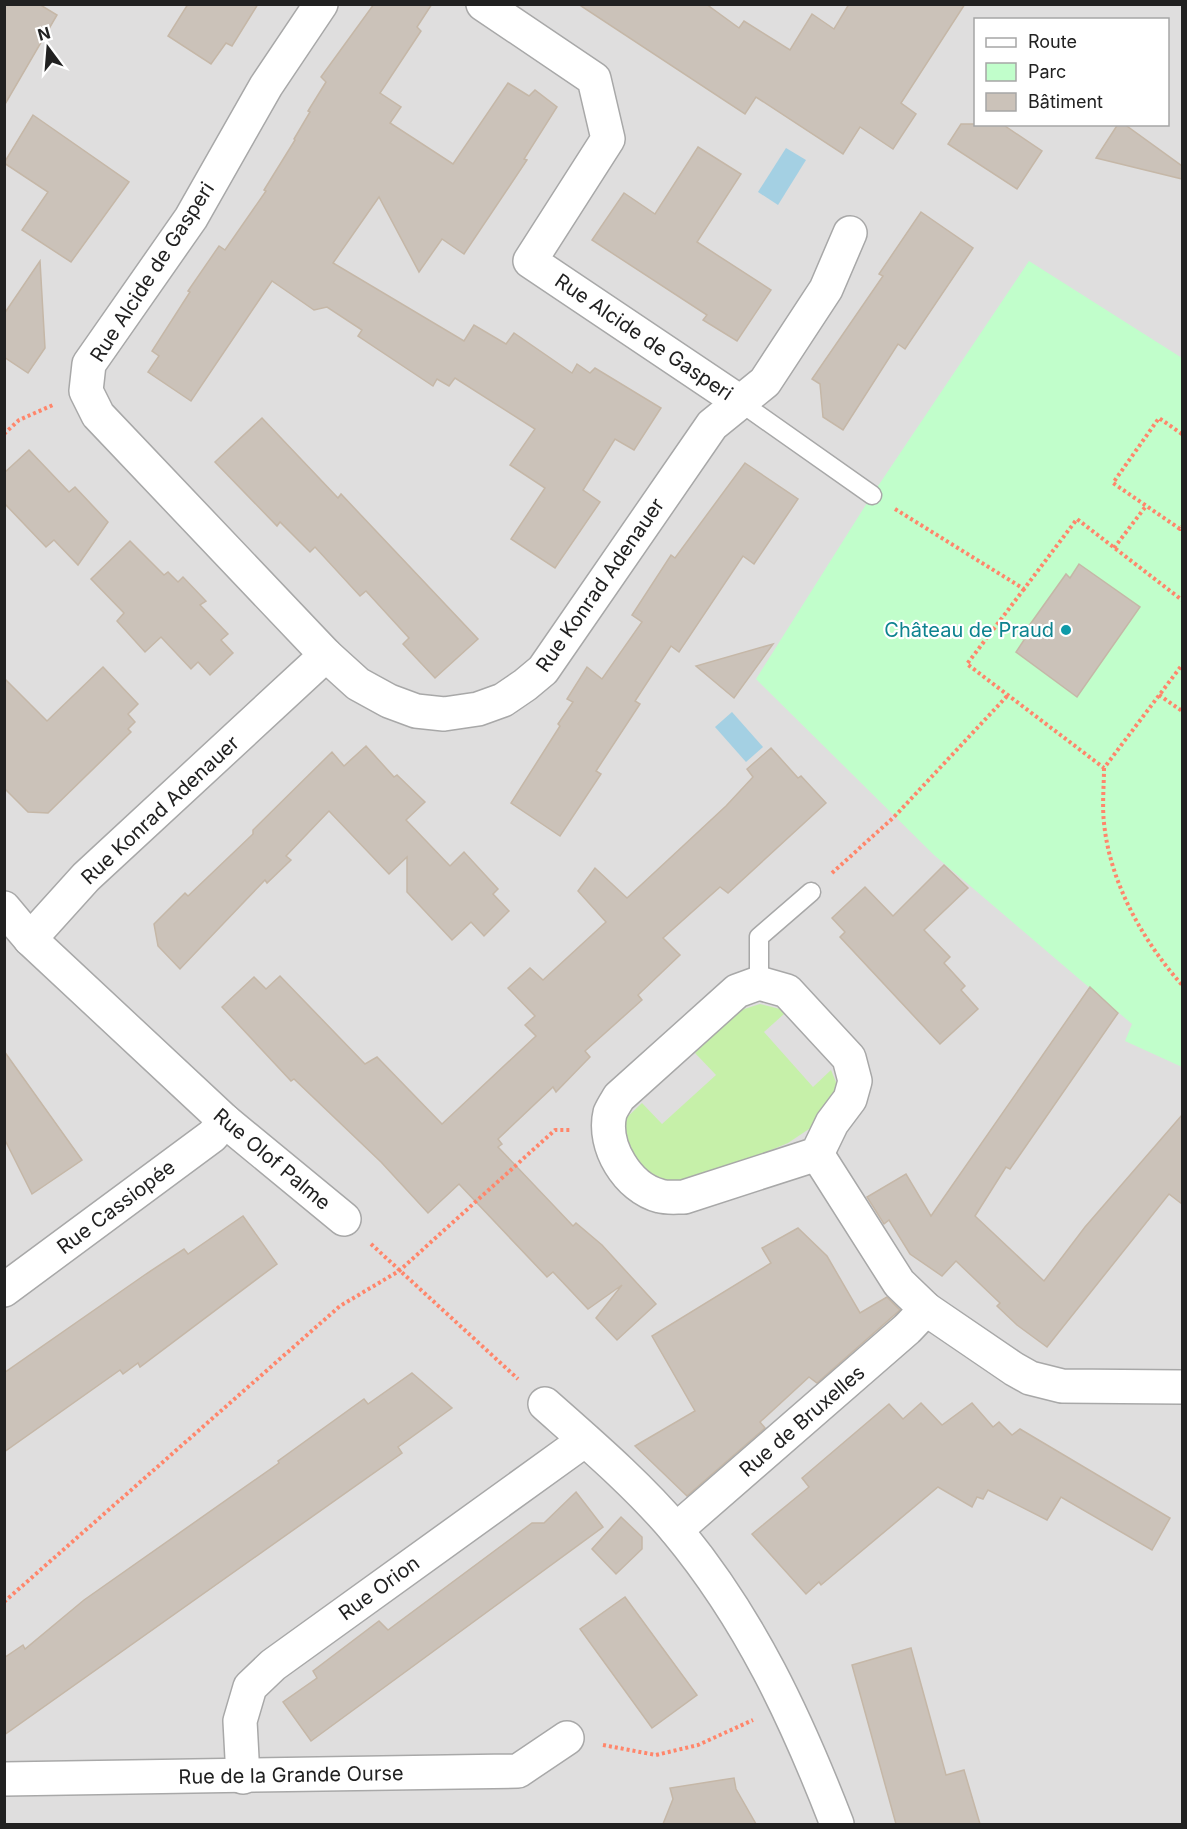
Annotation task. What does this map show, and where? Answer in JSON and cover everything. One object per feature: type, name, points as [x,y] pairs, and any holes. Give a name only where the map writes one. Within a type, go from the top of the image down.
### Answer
[{"type":"street","name":"Rue Alcide de Gasperi","points":[[86,391],[89,364],[191,218],[266,86],[321,4]]},
{"type":"street","name":"Rue Alcide de Gasperi","points":[[483,4],[594,79],[608,139],[530,261],[740,402]]},
{"type":"street","name":"Rue Konrad Adenauer","points":[[30,939],[86,877],[326,655],[358,684],[388,701],[416,711],[444,714],[478,709],[503,700],[543,670],[712,424],[765,382],[826,289],[850,233]]},
{"type":"street","points":[[86,391],[98,415],[326,655]]},
{"type":"street","name":"Rue Olof Palme","points":[[4,908],[30,939],[225,1121],[344,1219]]},
{"type":"street","points":[[759,983],[786,991],[849,1058],[855,1082],[850,1099],[832,1123],[816,1154],[684,1197],[661,1196],[644,1189],[628,1175],[616,1155],[609,1129],[610,1112],[619,1096],[737,991],[759,983]]},
{"type":"street","name":"Rue Cassiopée","points":[[5,1288],[212,1136],[225,1121]]},
{"type":"street","points":[[816,1154],[889,1271],[910,1296],[926,1310],[1014,1370],[1046,1383],[1062,1386],[1182,1387]]},
{"type":"street","name":"Rue de Bruxelles","points":[[676,1530],[926,1310]]},
{"type":"street","points":[[545,1404],[676,1530],[728,1603],[786,1700],[837,1824]]},
{"type":"street","name":"Rue Orion","points":[[243,1777],[240,1720],[250,1687],[273,1665],[585,1440]]},
{"type":"street","name":"Rue de la Grande Ourse","points":[[4,1779],[518,1771],[567,1738]]},
{"type":"lane","points":[[740,402],[872,495]]},
{"type":"lane","points":[[759,983],[759,937],[811,892]]},
{"type":"path","points":[[4,434],[20,420],[86,391]]},
{"type":"path","points":[[1182,434],[1159,418],[1113,483],[1180,529],[1182,526]]},
{"type":"path","points":[[872,495],[1024,589]]},
{"type":"path","points":[[1114,548],[1146,506]]},
{"type":"path","points":[[1104,768],[967,664],[1077,519],[1182,600]]},
{"type":"path","points":[[1182,665],[1104,768],[1104,823],[1116,873],[1139,929],[1182,985]]},
{"type":"path","points":[[811,892],[894,818],[1008,695]]},
{"type":"path","points":[[1159,695],[1182,711]]},
{"type":"path","points":[[4,1602],[340,1306],[399,1270],[555,1130],[609,1129]]},
{"type":"path","name":"Rue Olof Palme","points":[[344,1219],[545,1404]]},
{"type":"path","points":[[567,1738],[656,1755],[698,1745],[751,1720],[786,1700]]},
{"type":"shaded area","points":[[5,5],[1182,5],[1182,1824],[5,1824]]},
{"type":"green space","points":[[1029,261],[1182,358],[1182,1067],[1125,1041],[1132,1024],[934,855],[756,679],[872,495]]},
{"type":"green space","points":[[760,1004],[780,1009],[784,1014],[764,1032],[813,1087],[831,1070],[838,1087],[815,1125],[788,1143],[691,1183],[659,1181],[633,1156],[626,1142],[623,1121],[642,1103],[662,1124],[716,1075],[695,1053],[741,1010]]},
{"type":"water","points":[[786,148],[806,160],[778,205],[758,192]]},
{"type":"water","points":[[732,712],[763,747],[746,762],[715,727]]},
{"type":"building","points":[[4,4],[39,4],[57,15],[4,106]]},
{"type":"building","points":[[188,4],[258,4],[232,46],[226,43],[211,64],[168,36]]},
{"type":"building","points":[[374,4],[432,4],[417,27],[421,31],[380,93],[401,107],[390,123],[453,164],[508,83],[529,96],[535,90],[557,107],[524,159],[527,160],[464,254],[442,239],[419,272],[379,197],[333,263],[464,341],[474,325],[506,344],[514,333],[572,373],[577,364],[590,373],[595,368],[661,408],[634,450],[615,439],[583,490],[600,502],[555,568],[511,539],[545,488],[510,465],[535,429],[455,378],[449,386],[437,379],[433,386],[358,336],[362,330],[327,307],[314,310],[272,281],[191,401],[148,372],[159,356],[152,351],[190,292],[188,291],[219,246],[225,250],[266,191],[264,190],[295,140],[310,112],[308,111],[326,82],[321,77]]},
{"type":"building","points":[[578,4],[706,4],[739,28],[744,21],[790,50],[812,14],[834,29],[849,4],[965,4],[901,103],[916,114],[893,149],[860,127],[843,154],[756,97],[745,114]]},
{"type":"building","points":[[33,115],[129,182],[71,262],[22,230],[48,192],[4,163]]},
{"type":"building","points":[[961,124],[1005,126],[1042,151],[1017,189],[948,144]]},
{"type":"building","points":[[1117,126],[1127,126],[1182,166],[1182,179],[1096,158]]},
{"type":"building","points":[[698,147],[741,174],[697,242],[771,290],[737,341],[703,320],[707,315],[592,240],[624,193],[655,214]]},
{"type":"building","points":[[921,212],[973,248],[905,349],[898,344],[843,430],[823,417],[820,384],[812,379],[883,276],[879,274]]},
{"type":"building","points":[[40,261],[45,348],[28,373],[4,357],[4,314]]},
{"type":"building","points":[[262,418],[338,498],[341,494],[478,639],[435,678],[403,644],[409,638],[366,591],[360,596],[315,547],[310,552],[280,522],[277,526],[215,462]]},
{"type":"building","points":[[29,450],[69,492],[75,487],[108,522],[78,565],[54,540],[46,547],[4,503],[4,473]]},
{"type":"building","points":[[745,463],[798,499],[754,564],[743,556],[679,652],[671,646],[635,701],[640,704],[596,771],[601,774],[560,836],[511,803],[560,726],[558,724],[573,702],[567,699],[587,667],[602,679],[642,622],[632,615],[671,555],[675,558]]},
{"type":"building","points":[[130,541],[164,575],[168,572],[178,582],[183,577],[206,601],[200,605],[228,634],[221,640],[233,653],[210,675],[198,662],[191,669],[161,637],[145,652],[117,621],[124,613],[91,579]]},
{"type":"building","name":"Château de Praud","points":[[1079,564],[1140,607],[1077,697],[1016,652],[1024,640],[1021,637],[1066,574],[1070,578]]},
{"type":"building","points":[[773,644],[734,698],[696,666]]},
{"type":"building","points":[[103,667],[138,704],[128,714],[135,722],[128,729],[131,732],[48,813],[28,812],[4,788],[4,678],[47,721]]},
{"type":"building","points":[[366,746],[394,777],[397,775],[425,802],[406,820],[450,866],[464,852],[498,889],[493,894],[509,911],[484,936],[471,922],[452,940],[407,892],[407,857],[389,874],[329,811],[286,856],[291,860],[267,883],[265,880],[180,969],[158,946],[154,924],[185,893],[188,896],[253,834],[253,830],[332,752],[344,766]]},
{"type":"building","points":[[771,748],[798,778],[801,776],[826,803],[728,893],[720,887],[663,938],[680,955],[638,995],[642,1000],[585,1051],[590,1057],[556,1092],[553,1087],[498,1139],[502,1144],[498,1147],[573,1226],[576,1223],[602,1245],[656,1304],[617,1340],[596,1318],[622,1285],[588,1309],[553,1272],[547,1277],[459,1184],[428,1213],[381,1162],[294,1079],[291,1081],[222,1007],[254,977],[266,989],[280,976],[365,1064],[377,1057],[442,1124],[536,1036],[525,1025],[535,1016],[508,988],[530,968],[543,980],[606,922],[578,891],[595,868],[627,898],[726,806],[753,777],[747,769]]},
{"type":"building","points":[[944,865],[968,888],[924,930],[950,957],[944,963],[965,986],[961,990],[978,1009],[940,1044],[840,937],[845,932],[832,918],[865,887],[893,916]]},
{"type":"building","points":[[1090,987],[1118,1013],[1010,1169],[1006,1167],[975,1216],[1044,1281],[1085,1227],[1182,1115],[1182,1204],[1169,1194],[1047,1347],[1017,1325],[997,1306],[1000,1303],[956,1261],[942,1276],[910,1254],[889,1220],[884,1224],[867,1197],[906,1174],[931,1216]]},
{"type":"building","points":[[4,1051],[82,1160],[32,1194],[4,1138]]},
{"type":"building","points":[[243,1216],[277,1264],[140,1367],[138,1363],[123,1374],[120,1370],[4,1452],[4,1373],[184,1249],[188,1254]]},
{"type":"building","points":[[798,1228],[827,1256],[860,1313],[887,1297],[900,1310],[817,1383],[809,1377],[760,1422],[765,1428],[687,1496],[635,1446],[695,1411],[652,1336],[771,1263],[762,1248]]},
{"type":"building","points":[[412,1373],[452,1408],[398,1447],[402,1453],[4,1735],[4,1658],[23,1645],[25,1649],[84,1600],[279,1463],[278,1461],[364,1399],[368,1404]]},
{"type":"building","points":[[921,1403],[942,1425],[972,1403],[993,1427],[999,1422],[1012,1435],[1020,1429],[1170,1518],[1152,1550],[1061,1497],[1047,1520],[988,1490],[983,1499],[977,1497],[972,1507],[938,1487],[821,1585],[819,1582],[806,1594],[752,1534],[809,1487],[802,1478],[889,1404],[903,1419]]},
{"type":"building","points":[[576,1492],[603,1527],[311,1741],[283,1702],[317,1678],[313,1671],[379,1621],[388,1630],[532,1523],[544,1523]]},
{"type":"building","points":[[621,1517],[642,1537],[642,1549],[616,1574],[592,1549]]},
{"type":"building","points":[[625,1597],[697,1695],[652,1728],[580,1629]]},
{"type":"building","points":[[911,1648],[946,1775],[964,1770],[980,1824],[896,1824],[852,1665]]},
{"type":"building","points":[[734,1778],[736,1789],[756,1824],[663,1824],[673,1799],[670,1788]]},
{"type":"place","name":"Château de Praud","points":[[1066,630]]}]
